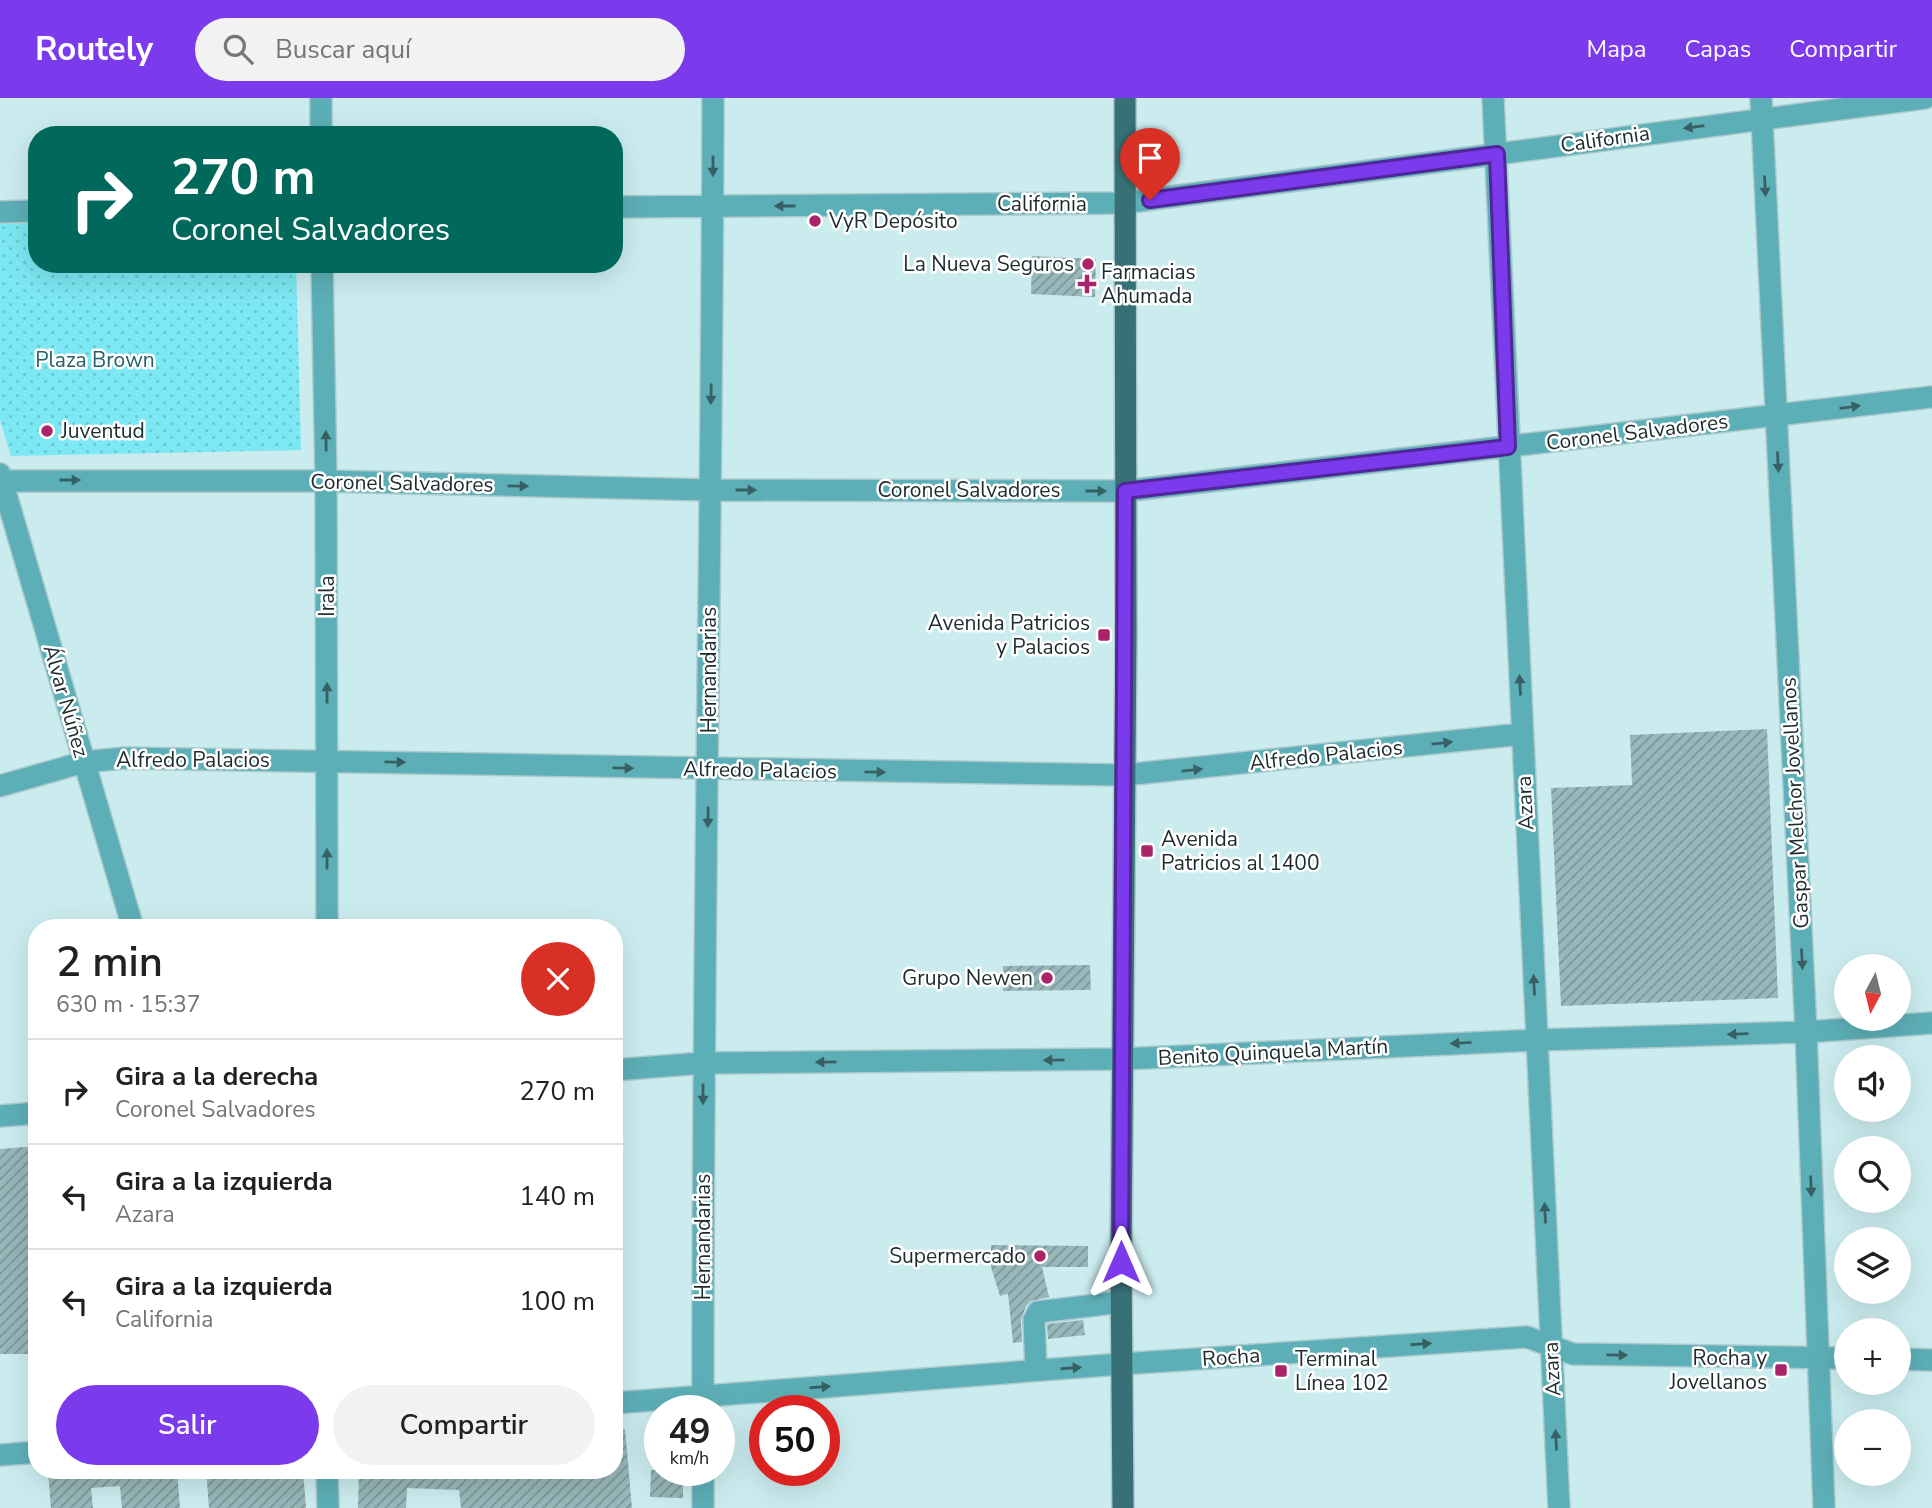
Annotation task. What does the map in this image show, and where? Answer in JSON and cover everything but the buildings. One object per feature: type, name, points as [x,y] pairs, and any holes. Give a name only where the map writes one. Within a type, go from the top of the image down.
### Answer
[{"type":"main road","points":[[1123,1508],[1121,1301],[1125,98]]},
{"type":"street","points":[[321,98],[321,126]]},
{"type":"street","name":"Hernandarias","points":[[703,1395],[703,1063],[709,770],[713,98]]},
{"type":"street","name":"Azara","points":[[1493,98],[1559,1508]]},
{"type":"street","name":"California","points":[[623,207],[1123,204],[1497,154],[1762,108],[1925,98]]},
{"type":"street","name":"Gaspar Melchor Jovellanos","points":[[1762,108],[1806,1032],[1824,1508]]},
{"type":"street","points":[[0,212],[28,211]]},
{"type":"street","name":"Irala","points":[[322,273],[326,481],[327,919]]},
{"type":"street","name":"Coronel Salvadores","points":[[1,478],[326,481],[710,490],[1125,491],[1932,397]]},
{"type":"street","name":"Álvar Núñez","points":[[1,478],[129,919]]},
{"type":"street","name":"Alfredo Palacios","points":[[0,786],[84,762],[124,758],[1124,775],[1522,734]]},
{"type":"street","name":"Benito Quinquela Martín","points":[[623,1069],[703,1063],[1122,1059],[1537,1040],[1806,1032],[1932,1023]]},
{"type":"street","points":[[0,1116],[28,1114]]},
{"type":"street","points":[[1036,1370],[1034,1320],[1038,1312],[1121,1301]]},
{"type":"street","name":"Rocha","points":[[735,1400],[1036,1370],[1527,1337],[1573,1354],[1834,1358]]},
{"type":"street","points":[[1911,1359],[1932,1360]]},
{"type":"street","name":"Rocha","points":[[623,1403],[644,1403]]},
{"type":"street","points":[[0,1455],[28,1453]]},
{"type":"street","points":[[327,1479],[328,1508]]},
{"type":"street","points":[[703,1486],[703,1508]]},
{"type":"green space","name":"Plaza Brown","points":[[28,223],[28,273],[296,273],[301,450],[11,456],[0,420],[0,224]]},
{"type":"place","name":"VyR Depósito","points":[[815,221]]},
{"type":"place","name":"La Nueva Seguros","points":[[1088,264]]},
{"type":"place","name":"Farmacias Ahumada","points":[[1087,284]]},
{"type":"place","name":"Juventud","points":[[47,431]]},
{"type":"place","name":"Avenida Patricios y Palacios","points":[[1104,635]]},
{"type":"place","name":"Avenida Patricios al 1400","points":[[1147,851]]},
{"type":"place","name":"Grupo Newen","points":[[1047,978]]},
{"type":"place","name":"Supermercado","points":[[1040,1256]]},
{"type":"place","name":"Rocha y Jovellanos","points":[[1781,1370]]},
{"type":"place","name":"Terminal Línea 102","points":[[1281,1371]]},
{"type":"route","points":[[1121,1262],[1125,491],[1508,447],[1497,154],[1150,200]]}]
